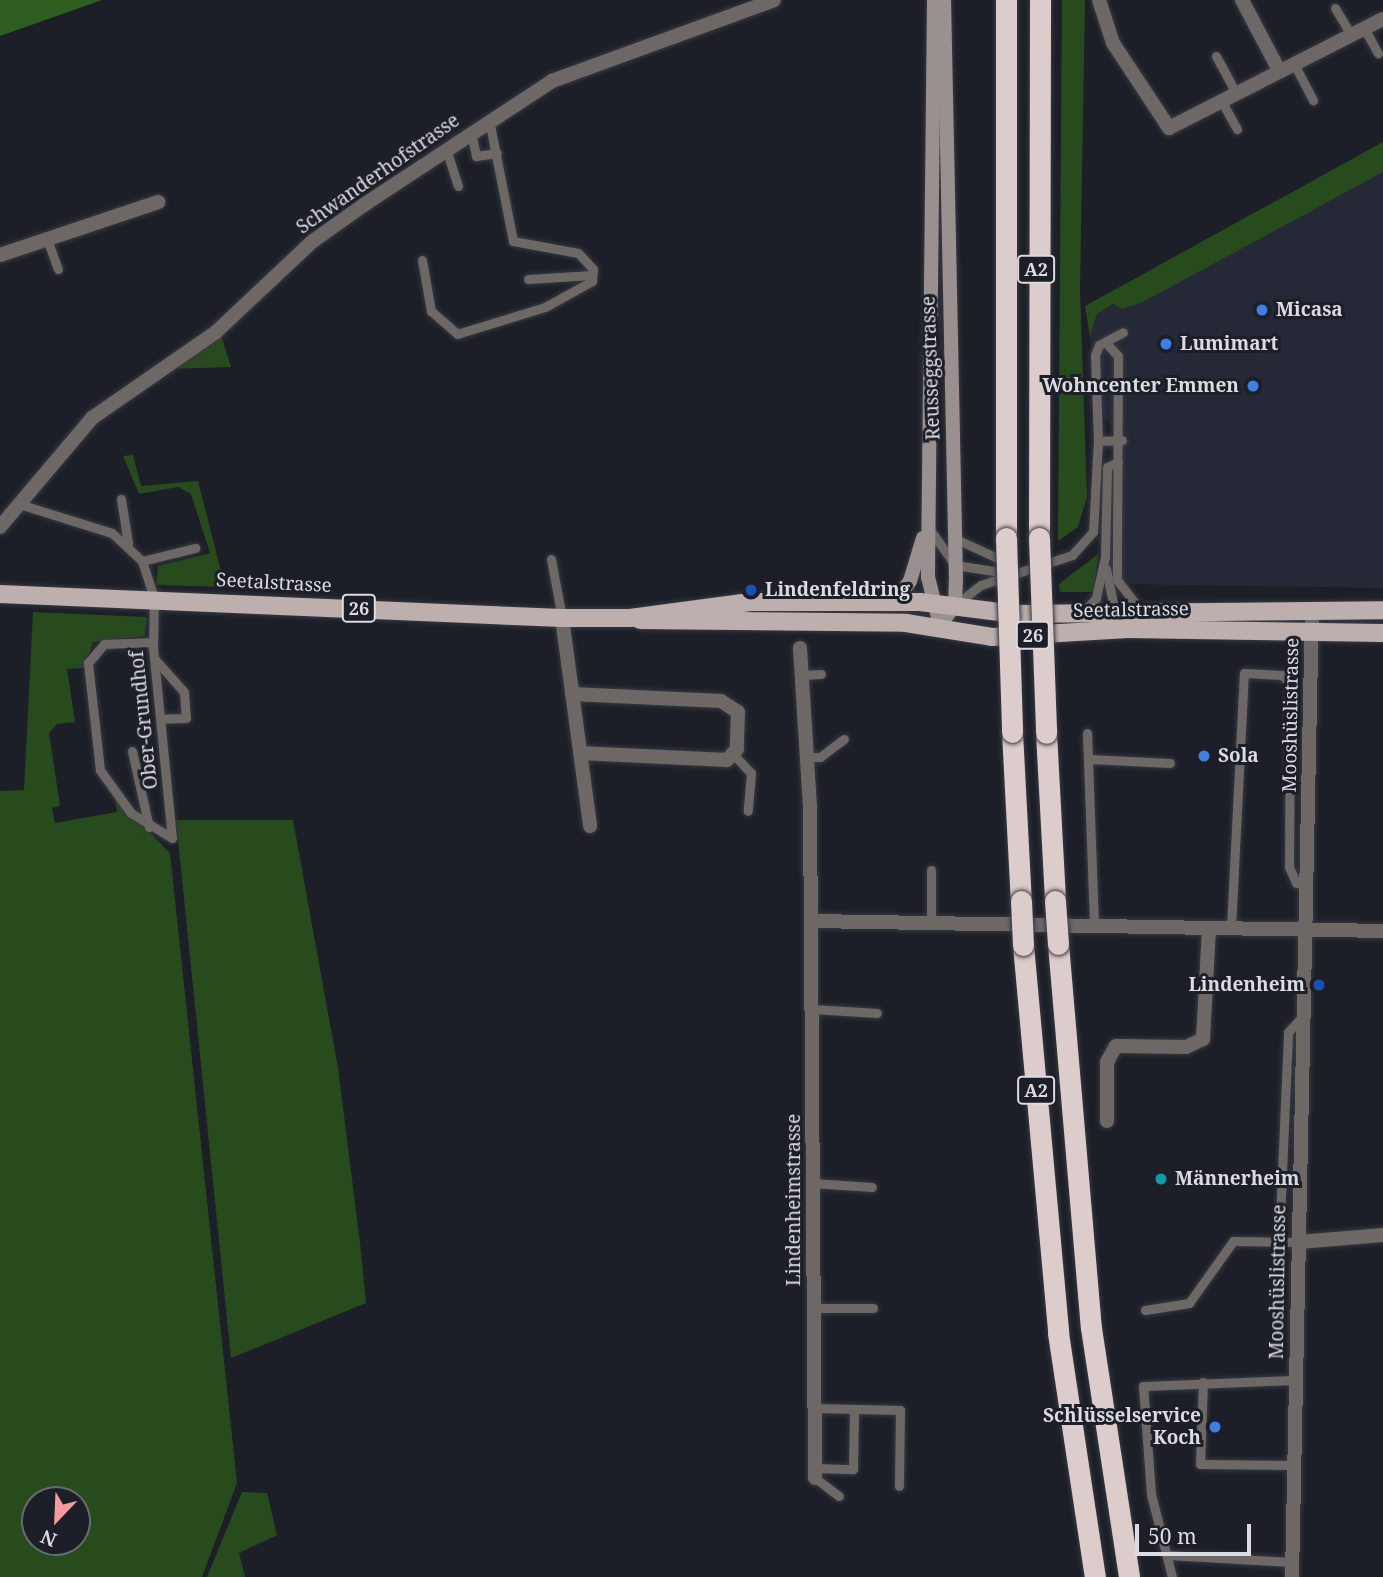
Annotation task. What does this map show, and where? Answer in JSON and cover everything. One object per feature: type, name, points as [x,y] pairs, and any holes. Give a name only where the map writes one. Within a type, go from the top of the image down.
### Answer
[{"type":"highway","name":"A2","points":[[1006,0],[1006,538],[1012,732],[1023,945],[1058,1333],[1096,1577]]},
{"type":"highway","name":"A2","points":[[1040,0],[1039,538],[1045,733],[1058,944],[1091,1328],[1129,1577]]},
{"type":"main road","name":"Reusseggstrasse","points":[[934,0],[928,523],[932,603],[940,625]]},
{"type":"main road","name":"Reusseggstrasse","points":[[944,0],[955,604]]},
{"type":"main road","name":"Reusseggstrasse","points":[[894,603],[910,581],[928,523]]},
{"type":"main road","name":"Seetalstrasse","points":[[0,594],[154,597],[562,618],[630,618],[750,602],[955,604],[1002,613],[1139,608],[1383,610]]},
{"type":"main road","points":[[940,625],[955,604]]},
{"type":"main road","name":"Seetalstrasse","points":[[630,618],[663,625],[940,625],[992,637],[1128,629],[1383,633]]},
{"type":"street","name":"Schwanderhofstrasse","points":[[0,527],[92,418],[216,332],[313,241],[446,149],[552,81],[616,54],[774,0]]},
{"type":"street","points":[[1099,0],[1101,20],[1162,124],[1176,127],[1383,19]]},
{"type":"street","points":[[1242,0],[1280,72]]},
{"type":"street","points":[[0,255],[158,202]]},
{"type":"street","name":"Mooshüslistrasse","points":[[1292,1570],[1312,610]]},
{"type":"street","points":[[562,618],[590,826]]},
{"type":"street","name":"Lindenheimstrasse","points":[[800,648],[807,757],[812,921],[815,1473]]},
{"type":"street","points":[[572,694],[730,704],[737,712],[735,756],[580,753]]},
{"type":"street","points":[[812,921],[1383,931]]},
{"type":"street","points":[[1107,1121],[1107,1062],[1116,1046],[1186,1047],[1203,1039],[1209,928]]},
{"type":"street","points":[[1299,1241],[1383,1235]]},
{"type":"lane","points":[[1335,8],[1378,53]]},
{"type":"lane","points":[[1216,57],[1237,95]]},
{"type":"lane","points":[[1294,64],[1313,100]]},
{"type":"lane","points":[[1222,102],[1237,129]]},
{"type":"lane","points":[[489,120],[513,241],[578,253],[592,275]]},
{"type":"lane","points":[[471,132],[476,156],[497,153]]},
{"type":"lane","points":[[446,149],[458,186]]},
{"type":"lane","points":[[47,239],[58,269]]},
{"type":"lane","points":[[422,260],[431,311],[457,334],[545,307],[582,291],[592,275]]},
{"type":"lane","points":[[528,279],[592,275]]},
{"type":"lane","points":[[955,604],[1012,573],[1072,555],[1093,532],[1097,441],[1095,355],[1105,342],[1123,332]]},
{"type":"lane","points":[[1105,342],[1118,356],[1118,586],[1139,608]]},
{"type":"lane","points":[[1097,441],[1120,439]]},
{"type":"lane","points":[[1118,462],[1107,467],[1105,557],[1113,609],[1128,629]]},
{"type":"lane","points":[[19,504],[128,543],[121,499]]},
{"type":"lane","points":[[928,523],[942,555],[956,565],[1012,573]]},
{"type":"lane","points":[[954,538],[965,548],[1027,569]]},
{"type":"lane","name":"Ober-Grundhof","points":[[128,543],[142,561],[154,597],[154,658],[172,838],[149,829]]},
{"type":"lane","points":[[142,561],[195,548]]},
{"type":"lane","points":[[1084,611],[1096,598],[1105,557]]},
{"type":"lane","points":[[551,559],[562,618]]},
{"type":"lane","points":[[149,829],[100,770],[88,663],[104,644],[153,642]]},
{"type":"lane","points":[[154,658],[184,692],[186,718],[162,719]]},
{"type":"lane","points":[[1231,928],[1244,673],[1282,675],[1290,683],[1289,867],[1296,883],[1307,884]]},
{"type":"lane","points":[[802,675],[821,674]]},
{"type":"lane","points":[[1291,715],[1311,699]]},
{"type":"lane","points":[[1087,733],[1094,926]]},
{"type":"lane","points":[[807,757],[820,757],[844,739]]},
{"type":"lane","points":[[132,751],[149,829]]},
{"type":"lane","points":[[735,756],[751,773],[748,811]]},
{"type":"lane","points":[[1089,759],[1170,762]]},
{"type":"lane","points":[[931,870],[931,924]]},
{"type":"lane","points":[[812,1009],[877,1013]]},
{"type":"lane","points":[[1279,1241],[1288,1032],[1304,1015]]},
{"type":"lane","points":[[813,1183],[872,1186]]},
{"type":"lane","points":[[1145,1310],[1189,1303],[1233,1241],[1299,1241]]},
{"type":"lane","points":[[814,1308],[873,1308]]},
{"type":"lane","points":[[1172,1577],[1151,1494],[1141,1393],[1147,1383],[1295,1380]]},
{"type":"lane","points":[[1203,1382],[1200,1464],[1293,1465]]},
{"type":"lane","points":[[814,1408],[900,1410],[899,1486]]},
{"type":"lane","points":[[815,1473],[853,1469],[854,1409]]},
{"type":"lane","points":[[815,1473],[839,1496]]},
{"type":"lane","points":[[1168,1555],[1292,1570]]},
{"type":"shaded area","name":"Wohncenter Emmen","points":[[1377,172],[1383,172],[1383,588],[1115,584],[1119,436],[1095,405],[1090,337],[1097,314],[1113,304],[1122,309]]},
{"type":"green space","points":[[0,0],[102,0],[0,36]]},
{"type":"green space","points":[[1062,0],[1085,0],[1080,289],[1087,497],[1078,527],[1058,541]]},
{"type":"green space","points":[[1383,142],[1383,172],[1143,302],[1122,309],[1113,304],[1097,314],[1090,337],[1085,306]]},
{"type":"green space","points":[[221,335],[231,367],[165,369]]},
{"type":"green space","points":[[133,455],[141,486],[198,481],[225,587],[156,585],[158,566],[210,553],[191,494],[178,487],[139,494],[123,456]]},
{"type":"green space","points":[[1098,554],[1094,592],[1060,592],[1059,584]]},
{"type":"green space","points":[[33,612],[147,617],[145,636],[93,642],[84,668],[67,669],[75,722],[57,724],[49,733],[60,806],[52,808],[55,823],[117,812],[115,797],[170,853],[237,1483],[202,1577],[0,1577],[0,791],[24,790]]},
{"type":"green space","points":[[176,820],[293,820],[338,1068],[360,1243],[366,1303],[231,1358]]},
{"type":"green space","points":[[242,1492],[267,1493],[277,1535],[239,1553],[245,1577],[207,1577]]},
{"type":"place","name":"Micasa","points":[[1262,310]]},
{"type":"place","name":"Lumimart","points":[[1166,344]]},
{"type":"place","name":"Wohncenter Emmen","points":[[1253,386]]},
{"type":"place","name":"Lindenfeldring","points":[[751,590]]},
{"type":"place","name":"Sola","points":[[1204,756]]},
{"type":"place","name":"Lindenheim","points":[[1319,985]]},
{"type":"place","name":"Männerheim","points":[[1161,1179]]},
{"type":"place","name":"Schlüsselservice Koch","points":[[1215,1427]]}]
